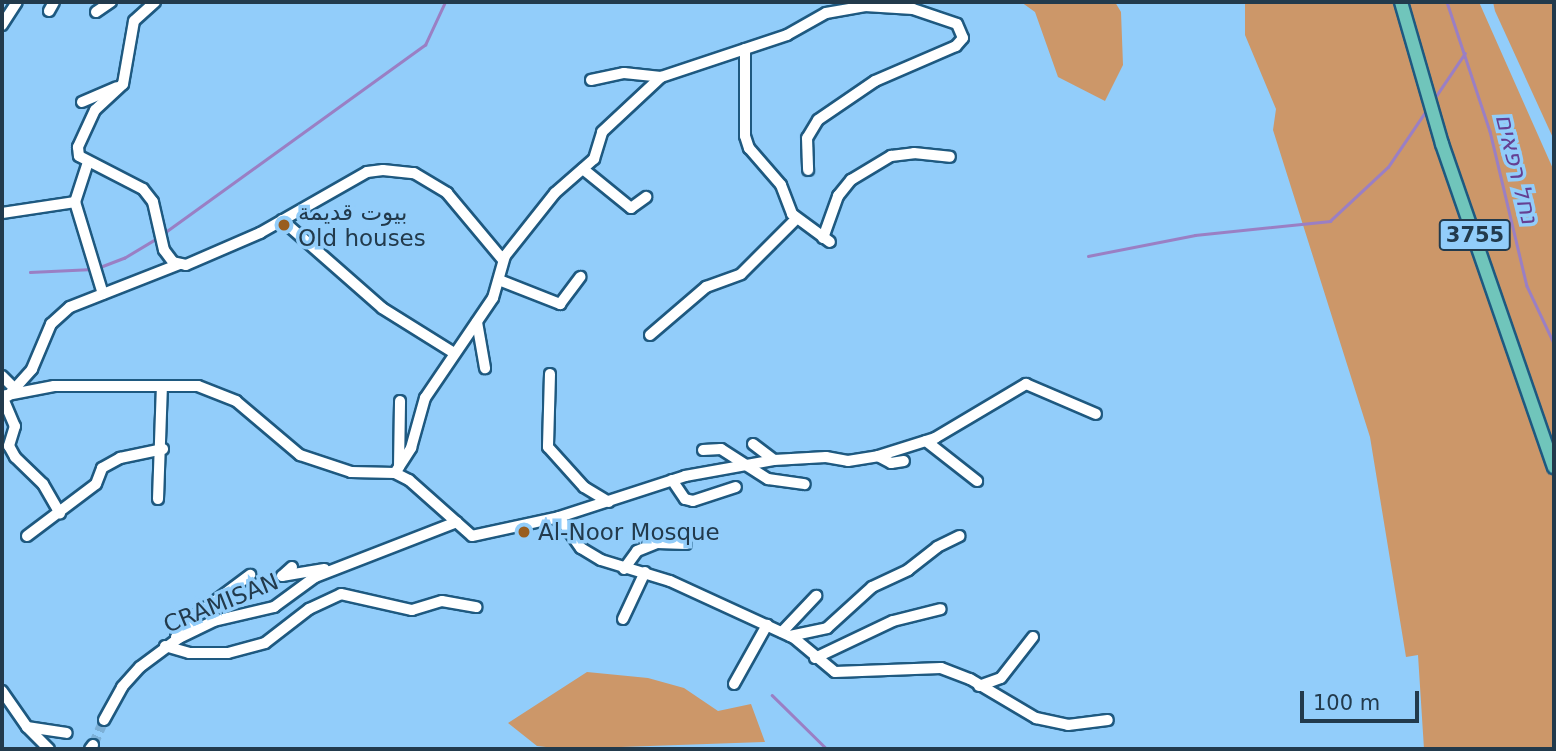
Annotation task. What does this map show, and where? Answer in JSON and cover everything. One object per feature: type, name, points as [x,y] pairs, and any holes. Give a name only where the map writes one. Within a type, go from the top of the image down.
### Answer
[{"type":"main road","name":"3755","points":[[1401,2],[1442,144],[1554,467]]},
{"type":"street","points":[[2,25],[17,2]]},
{"type":"street","points":[[96,12],[111,2]]},
{"type":"street","points":[[155,2],[134,21],[123,84],[95,110],[78,147],[79,156],[88,162],[143,189],[153,202],[164,250],[180,264]]},
{"type":"street","points":[[397,470],[411,448],[425,398],[493,298],[503,260],[555,193],[583,169],[599,150],[602,132],[661,77],[788,35],[826,13],[865,6],[913,9],[957,24],[963,38],[956,46],[875,81],[818,120],[807,138],[808,170]]},
{"type":"street","points":[[745,49],[745,136],[750,148],[781,185],[796,219],[826,240],[838,196],[851,180],[891,156],[914,153],[950,158]]},
{"type":"street","points":[[592,80],[624,73],[661,77]]},
{"type":"street","points":[[82,102],[123,84]]},
{"type":"street","points":[[88,162],[75,202],[103,294]]},
{"type":"street","points":[[583,169],[631,208],[646,197]]},
{"type":"street","points":[[7,394],[32,369],[51,324],[70,307],[180,264],[186,265],[282,220],[367,172],[414,173],[447,192],[503,260]]},
{"type":"street","points":[[2,213],[75,202]]},
{"type":"street","points":[[650,335],[706,287],[741,275],[796,219]]},
{"type":"street","points":[[282,220],[382,308],[454,354]]},
{"type":"street","points":[[499,280],[560,304],[580,277]]},
{"type":"street","points":[[477,322],[485,368]]},
{"type":"street","points":[[550,374],[548,447],[564,468],[609,502]]},
{"type":"street","points":[[2,376],[15,426],[9,446],[15,457],[43,484],[60,513]]},
{"type":"street","points":[[7,394],[54,386],[198,386],[236,401],[300,454],[351,472],[397,470],[429,494],[472,536],[559,517],[671,480],[741,466],[774,460],[826,457],[848,461],[878,456],[926,441],[1026,384],[1096,414]]},
{"type":"street","points":[[158,499],[163,449],[162,386]]},
{"type":"street","points":[[397,470],[400,401]]},
{"type":"street","points":[[926,441],[977,481]]},
{"type":"street","points":[[754,444],[774,460]]},
{"type":"street","points":[[27,536],[96,484],[102,468],[120,458],[163,449]]},
{"type":"street","points":[[703,450],[721,449],[741,466],[768,479],[805,484]]},
{"type":"street","points":[[878,456],[891,463],[904,461]]},
{"type":"street","points":[[671,480],[685,499],[693,501],[736,487]]},
{"type":"street","points":[[559,517],[581,548],[624,569],[645,572],[786,634],[835,672],[852,674],[940,668],[1036,718],[1068,725],[1108,720]]},
{"type":"street","name":"CRAMISAN","points":[[104,720],[122,687],[168,644],[214,621],[274,607],[315,577],[457,522]]},
{"type":"street","points":[[786,634],[827,628],[872,587],[908,570],[937,547],[960,536]]},
{"type":"street","points":[[624,569],[637,551],[657,543],[686,544]]},
{"type":"street","points":[[292,567],[282,576],[337,567]]},
{"type":"street","points":[[623,619],[645,572]]},
{"type":"street","points":[[250,575],[198,613],[168,644],[189,653],[228,653],[265,643],[309,609],[341,594],[412,610],[442,601],[476,607]]},
{"type":"street","points":[[786,634],[816,596]]},
{"type":"street","points":[[815,658],[893,621],[941,609]]},
{"type":"street","points":[[734,684],[767,625]]},
{"type":"street","points":[[979,686],[1001,678],[1034,637]]},
{"type":"street","points":[[2,691],[27,727],[48,749]]},
{"type":"street","points":[[27,727],[67,733]]},
{"type":"shaded area","points":[[1021,2],[1115,2],[1121,12],[1123,65],[1105,101],[1058,77],[1035,12]]},
{"type":"shaded area","points":[[1245,2],[1479,2],[1554,171],[1554,749],[1424,749],[1418,655],[1406,657],[1370,437],[1273,130],[1276,109],[1245,35]]},
{"type":"shaded area","points":[[1493,2],[1554,2],[1554,140],[1495,11]]},
{"type":"shaded area","points":[[587,672],[648,678],[684,688],[718,711],[751,704],[765,742],[564,749],[537,746],[508,723]]},
{"type":"waterway","points":[[164,233],[425,45],[445,2]]},
{"type":"waterway","name":"נחל רפאים","points":[[1447,2],[1490,131],[1527,286],[1554,343]]},
{"type":"waterway","points":[[1434,99],[1465,53]]},
{"type":"waterway","points":[[1088,256],[1195,235],[1330,221],[1388,167],[1428,108]]},
{"type":"waterway","points":[[100,267],[124,258],[159,237]]},
{"type":"waterway","points":[[30,272],[93,269]]},
{"type":"waterway","points":[[772,695],[827,749]]},
{"type":"tunnel","points":[[93,745],[104,720]]},
{"type":"place","name":"بيوت قديمة Old houses","points":[[284,225]]},
{"type":"place","name":"Al-Noor Mosque","points":[[524,532]]}]
